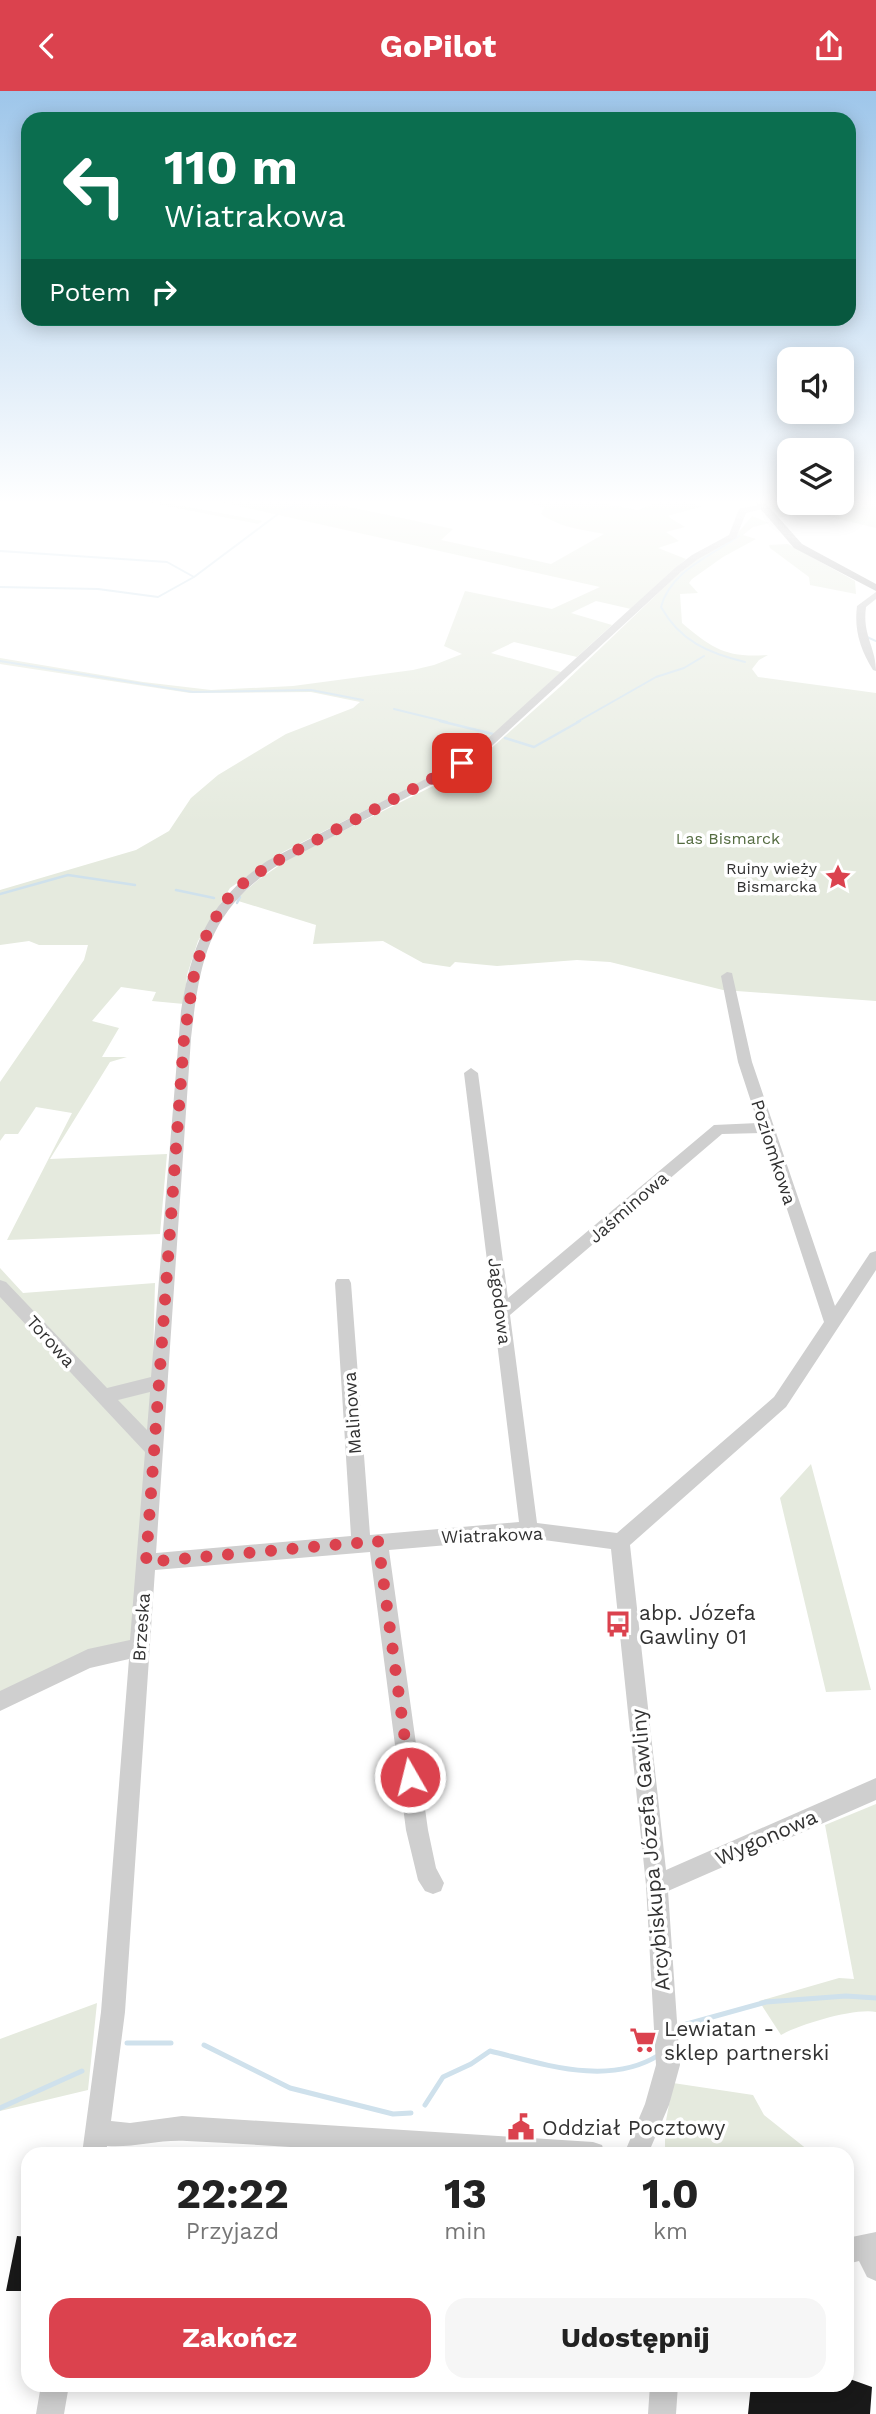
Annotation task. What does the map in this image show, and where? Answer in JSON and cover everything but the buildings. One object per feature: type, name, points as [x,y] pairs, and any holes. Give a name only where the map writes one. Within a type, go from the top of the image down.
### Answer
[{"type":"street","name":"Brzeska","points":[[96,2143],[113,2011],[186,1017],[200,949],[223,904],[238,887],[262,869],[478,753],[636,608]]},
{"type":"street","points":[[862,608],[859,630],[861,642],[876,668]]},
{"type":"street","name":"Poziomkowa","points":[[727,976],[745,1062],[765,1128],[833,1324]]},
{"type":"street","name":"Jagodowa","points":[[471,1073],[528,1529]]},
{"type":"street","name":"Jaśminowa","points":[[501,1313],[719,1129],[765,1128]]},
{"type":"street","points":[[620,1542],[780,1402],[876,1258]]},
{"type":"street","name":"Malinowa","points":[[343,1283],[370,1542],[417,1829],[426,1873],[433,1883]]},
{"type":"street","name":"Torowa","points":[[0,1286],[154,1450]]},
{"type":"street","points":[[102,1397],[159,1382]]},
{"type":"street","name":"Wiatrakowa","points":[[146,1562],[528,1529],[620,1542]]},
{"type":"street","name":"Arcybiskupa Józefa Gawliny","points":[[620,1542],[657,1885],[668,2065],[657,2105],[639,2147]]},
{"type":"street","points":[[0,1701],[88,1659],[139,1647]]},
{"type":"street","name":"Wygonowa","points":[[657,1885],[876,1789]]},
{"type":"street","points":[[96,2143],[182,2128],[482,2147]]},
{"type":"street","points":[[50,2414],[54,2392]]},
{"type":"street","points":[[662,2414],[664,2392]]},
{"type":"green space","points":[[458,608],[581,608],[571,613],[612,625],[577,657],[514,642],[491,653],[561,672],[491,737],[450,767],[283,852],[230,888],[198,941],[187,975],[184,1004],[152,1001],[156,992],[121,987],[92,1021],[119,1028],[102,1057],[127,1057],[110,1062],[50,1159],[167,1154],[160,1234],[7,1240],[72,1113],[36,1107],[18,1134],[5,1134],[0,1141],[0,1082],[84,960],[88,945],[39,945],[29,941],[0,945],[0,890],[136,850],[169,831],[191,798],[218,775],[286,734],[353,708],[360,702],[311,692],[190,693],[0,664],[0,658],[143,682],[211,690],[293,686],[413,670],[462,654],[444,646]]},
{"type":"green space","name":"Las Bismarck","points":[[642,608],[681,608],[682,623],[721,650],[741,655],[768,655],[759,660],[752,669],[758,677],[876,693],[876,1001],[723,990],[610,962],[577,960],[497,966],[455,962],[450,967],[423,963],[383,941],[313,944],[316,925],[235,900],[293,856],[435,785],[487,752]]},
{"type":"green space","points":[[0,1268],[23,1293],[155,1283],[153,1361],[134,1639],[0,1694]]},
{"type":"green space","points":[[811,1464],[871,1690],[826,1692],[780,1498]]},
{"type":"green space","points":[[876,1804],[876,2012],[855,2012],[828,2018],[781,2035],[759,2001],[839,1978],[854,1979],[825,1825]]},
{"type":"green space","points":[[97,2003],[88,2090],[0,2111],[0,2039]]},
{"type":"green space","points":[[673,2083],[753,2095],[764,2115],[804,2147],[665,2147],[665,2126]]},
{"type":"waterway","points":[[662,608],[677,629],[696,644],[745,662]]},
{"type":"waterway","points":[[867,637],[876,641]]},
{"type":"waterway","points":[[577,722],[656,677],[684,668],[704,656]]},
{"type":"waterway","points":[[0,661],[193,692],[311,690],[363,700]]},
{"type":"waterway","points":[[394,709],[447,722]]},
{"type":"waterway","points":[[440,721],[493,734]]},
{"type":"waterway","points":[[505,738],[534,747],[580,721]]},
{"type":"waterway","points":[[0,894],[68,875],[135,885]]},
{"type":"waterway","points":[[176,890],[214,898]]},
{"type":"waterway","points":[[237,903],[240,897]]},
{"type":"waterway","points":[[676,2027],[766,2002],[846,1996],[876,1998]]},
{"type":"waterway","points":[[127,2043],[171,2043]]},
{"type":"waterway","points":[[204,2045],[290,2088],[393,2114],[411,2113]]},
{"type":"waterway","points":[[425,2105],[443,2077],[471,2064],[490,2051],[554,2066],[597,2071],[619,2070],[639,2065],[659,2055]]},
{"type":"waterway","points":[[0,2108],[82,2071]]},
{"type":"place","name":"Ruiny wieży Bismarcka","points":[[838,877]]},
{"type":"place","name":"abp. Józefa Gawliny 01","points":[[618,1624]]},
{"type":"place","name":"Lewiatan - sklep partnerski","points":[[643,2040]]},
{"type":"place","name":"Oddział Pocztowy","points":[[521,2127]]},
{"type":"route","points":[[410,1777],[378,1541],[146,1562],[184,1038],[197,960],[204,940],[223,904],[238,887],[254,875],[462,763]]}]
